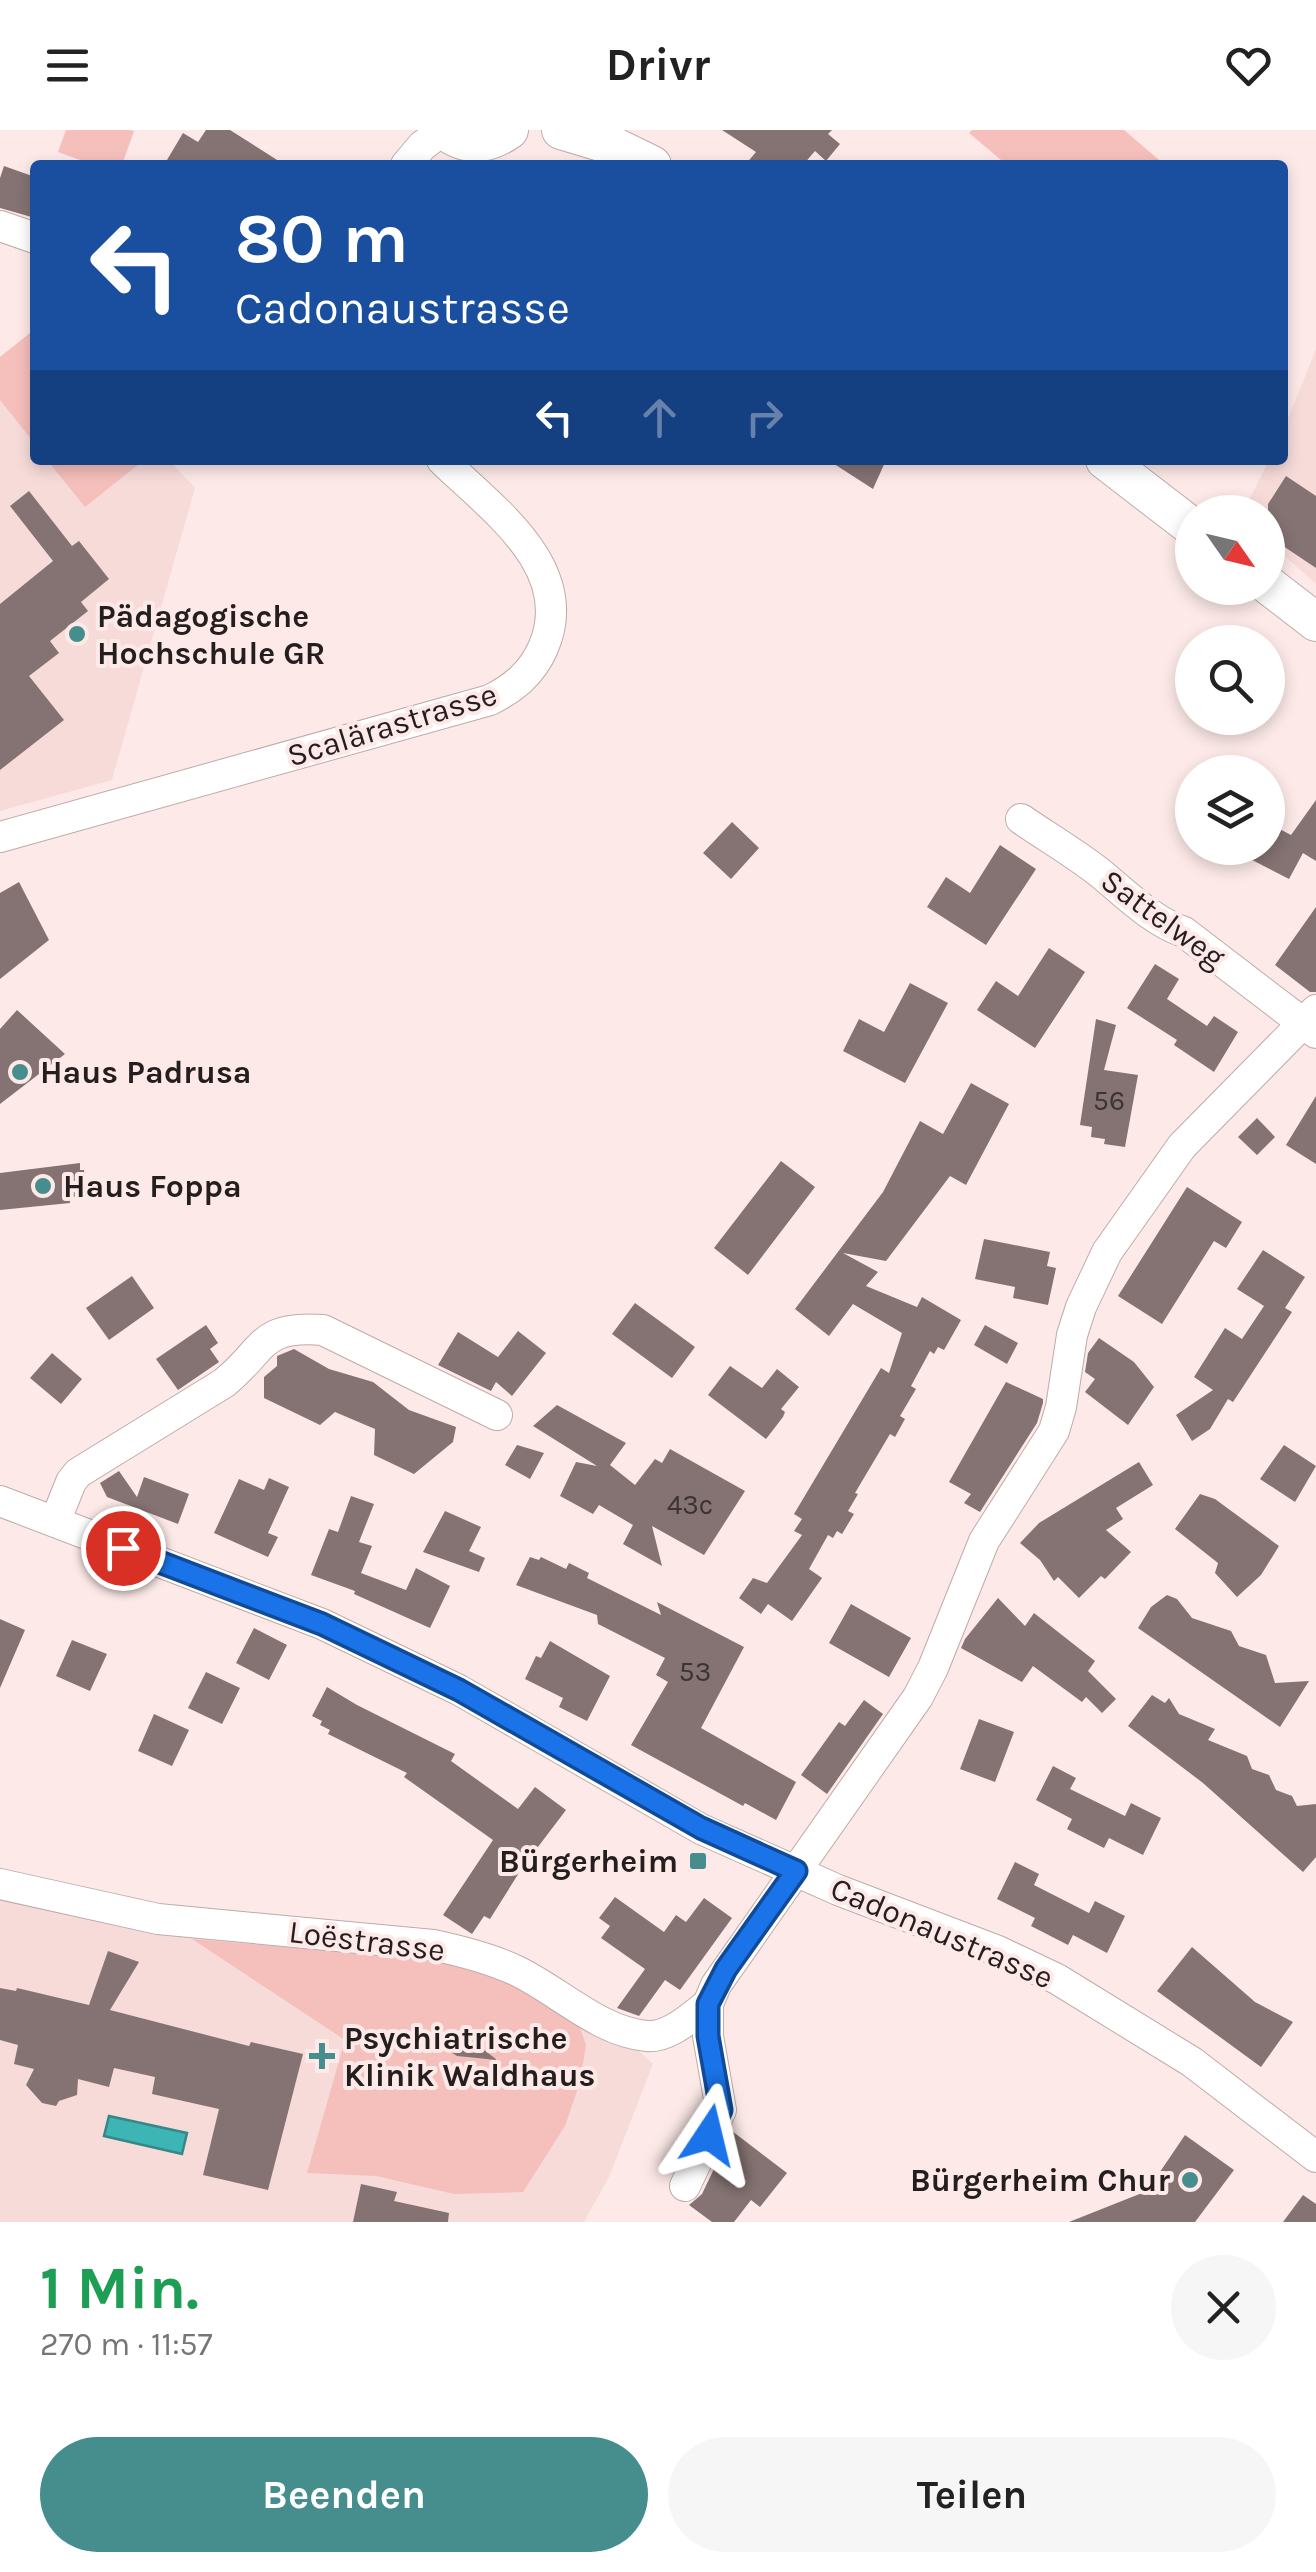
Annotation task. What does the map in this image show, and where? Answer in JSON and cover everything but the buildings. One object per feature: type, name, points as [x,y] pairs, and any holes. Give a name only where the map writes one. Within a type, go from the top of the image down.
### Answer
[{"type":"main road","points":[[444,130],[455,138],[483,143],[508,130]]},
{"type":"main road","points":[[561,130],[611,144],[642,160]]},
{"type":"main road","points":[[1111,465],[1175,514]]},
{"type":"main road","points":[[1285,597],[1316,622]]},
{"type":"street","points":[[410,160],[444,130]]},
{"type":"street","points":[[0,226],[30,236]]},
{"type":"street","name":"Scalärastrasse","points":[[0,836],[475,704],[507,691],[525,677],[539,658],[552,618],[552,596],[546,576],[524,541],[447,465]]},
{"type":"street","name":"Sattelweg","points":[[1021,819],[1172,928],[1184,932],[1312,1022]]},
{"type":"street","points":[[685,2186],[721,2110],[708,2036],[708,2004],[726,1969],[910,1710],[934,1668],[984,1541],[1054,1431],[1072,1335],[1107,1252],[1182,1146],[1312,1022]]},
{"type":"street","points":[[56,1522],[78,1473],[224,1383],[242,1369],[260,1343],[299,1328],[323,1330],[498,1415]]},
{"type":"street","name":"Cadonaustrasse","points":[[0,1501],[322,1624],[459,1690],[701,1828],[1057,1979],[1178,2053],[1316,2157]]},
{"type":"street","name":"Loëstrasse","points":[[0,1884],[158,1919],[451,1949],[516,1970],[615,2028],[650,2037],[674,2029],[708,2004]]},
{"type":"shaded area","points":[[66,130],[134,131],[124,160],[80,160],[58,152]]},
{"type":"shaded area","points":[[1124,130],[1159,160],[1001,160],[969,133]]},
{"type":"shaded area","name":"Pädagogische Hochschule GR","points":[[30,333],[30,465],[174,465],[195,488],[112,780],[0,811],[0,357]]},
{"type":"shaded area","points":[[30,333],[30,438],[0,400],[0,357]]},
{"type":"shaded area","points":[[1316,349],[1316,584],[1285,556],[1285,495],[1252,495],[1266,465],[1288,465],[1288,419]]},
{"type":"shaded area","points":[[51,465],[138,465],[85,507]]},
{"type":"shaded area","name":"Psychiatrische Klinik Waldhaus","points":[[0,1893],[451,1961],[636,2048],[653,2064],[609,2177],[584,2222],[0,2222]]},
{"type":"shaded area","points":[[192,1939],[451,1961],[534,1993],[577,2019],[586,2045],[580,2082],[565,2126],[523,2192],[454,2194],[376,2176],[307,2173],[345,2040]]},
{"type":"water","points":[[109,2116],[187,2133],[182,2154],[104,2136]]},
{"type":"place","name":"Pädagogische Hochschule GR","points":[[77,634]]},
{"type":"place","name":"Haus Padrusa","points":[[20,1072]]},
{"type":"place","name":"Haus Foppa","points":[[43,1186]]},
{"type":"place","name":"Bürgerheim","points":[[698,1861]]},
{"type":"place","name":"Psychiatrische Klinik Waldhaus","points":[[322,2056]]},
{"type":"place","name":"Bürgerheim Chur","points":[[1190,2180]]},
{"type":"route","points":[[123,1548],[322,1624],[459,1690],[701,1828],[796,1871],[726,1969],[708,2004],[708,2036],[721,2110],[709,2135]]}]
